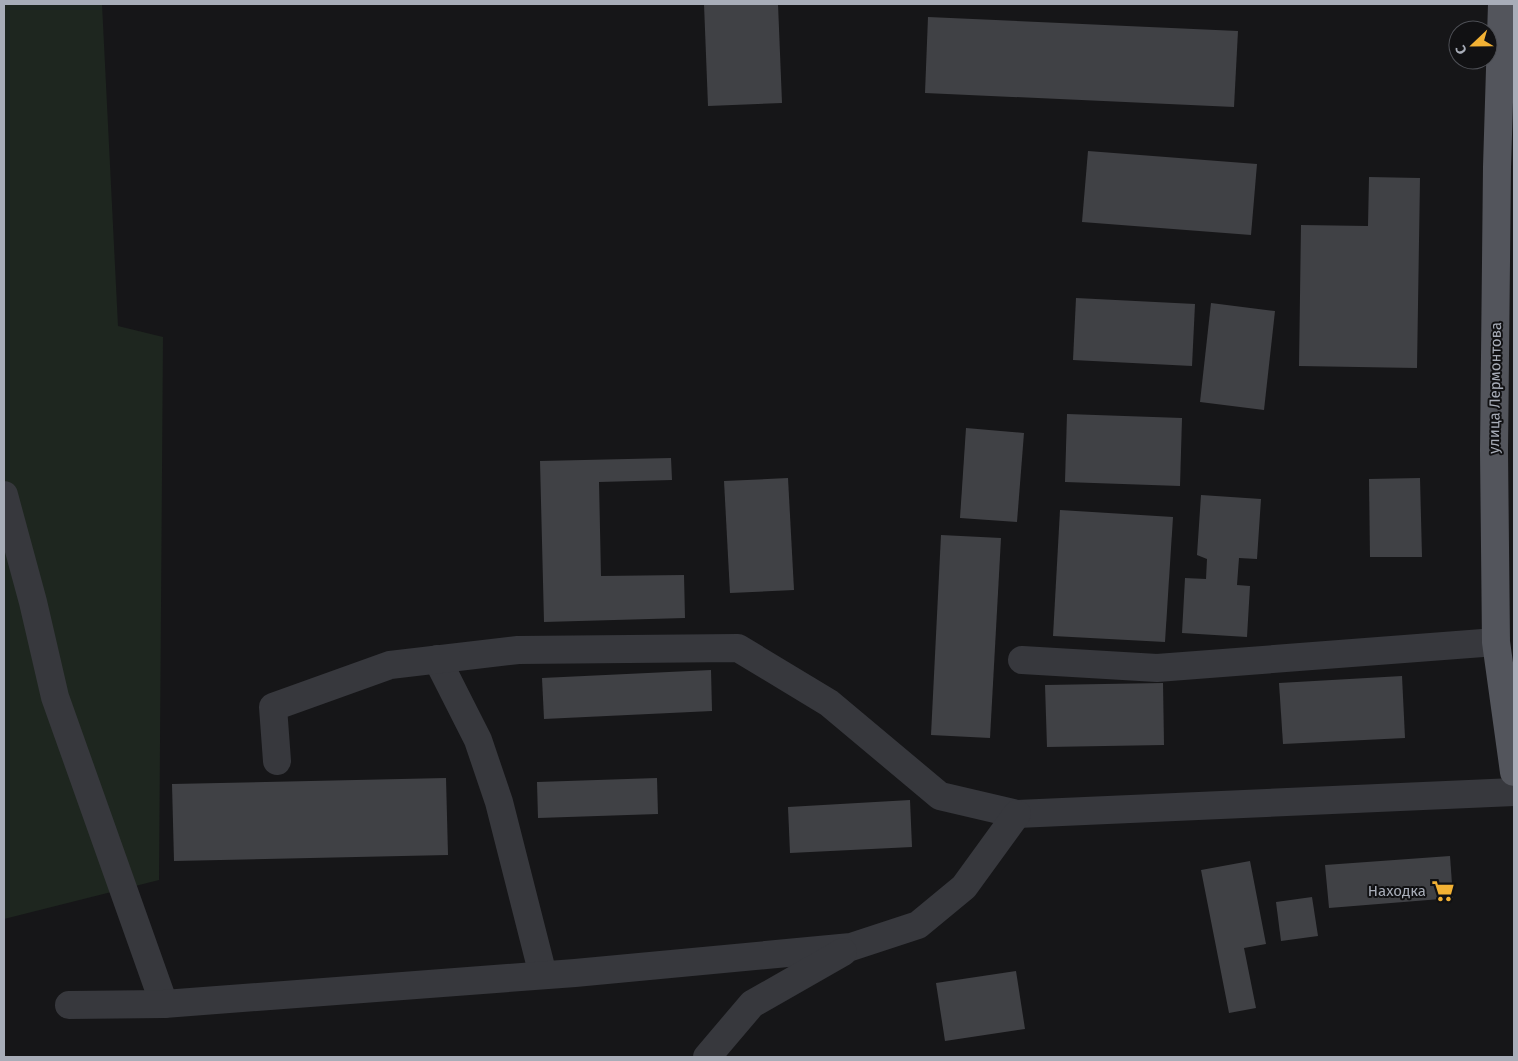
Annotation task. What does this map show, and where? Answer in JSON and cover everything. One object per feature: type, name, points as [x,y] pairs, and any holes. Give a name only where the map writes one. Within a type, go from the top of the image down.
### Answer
[{"type":"main road","name":"улица Лермонтова","points":[[1502,4],[1506,167],[1494,452],[1496,642],[1514,772]]},
{"type":"street","points":[[4,495],[33,602],[55,698],[164,1004]]},
{"type":"street","points":[[1022,660],[1157,668],[1496,642]]},
{"type":"street","points":[[277,761],[273,707],[390,665],[518,650],[738,648],[830,703],[940,796],[1017,814],[1514,792]]},
{"type":"street","points":[[437,660],[478,740],[499,802],[543,975]]},
{"type":"street","points":[[707,1057],[752,1004],[851,947],[918,925],[964,887],[1017,814]]},
{"type":"street","points":[[69,1005],[164,1004],[543,975],[851,947]]},
{"type":"shaded area","points":[[4,4],[102,4],[118,326],[163,337],[159,880],[4,919]]},
{"type":"building","points":[[704,4],[778,4],[782,103],[708,106]]},
{"type":"building","points":[[928,17],[1238,31],[1234,107],[925,93]]},
{"type":"building","points":[[1088,151],[1257,164],[1251,235],[1082,222]]},
{"type":"building","points":[[1369,177],[1420,178],[1417,368],[1299,366],[1301,225],[1368,226]]},
{"type":"building","points":[[1076,298],[1195,304],[1192,366],[1073,360]]},
{"type":"building","points":[[1211,303],[1275,311],[1264,410],[1200,402]]},
{"type":"building","points":[[1067,414],[1182,418],[1180,486],[1065,482]]},
{"type":"building","points":[[966,428],[1024,433],[1017,522],[960,518]]},
{"type":"building","points":[[671,458],[672,480],[599,482],[601,576],[684,575],[685,618],[544,622],[540,461]]},
{"type":"building","points":[[788,478],[794,590],[730,593],[724,481]]},
{"type":"building","points":[[1420,478],[1422,557],[1370,557],[1369,479]]},
{"type":"building","points":[[1201,495],[1261,499],[1257,559],[1239,558],[1237,585],[1250,586],[1247,637],[1182,633],[1185,578],[1206,579],[1207,559],[1197,555]]},
{"type":"building","points":[[1060,510],[1173,517],[1165,642],[1053,636]]},
{"type":"building","points":[[941,535],[1001,538],[990,738],[931,735]]},
{"type":"building","points":[[711,670],[712,711],[544,719],[542,678]]},
{"type":"building","points":[[1402,676],[1405,738],[1283,744],[1279,683]]},
{"type":"building","points":[[1163,683],[1164,745],[1047,747],[1045,685]]},
{"type":"building","points":[[446,778],[448,855],[174,861],[172,784]]},
{"type":"building","points":[[657,778],[658,814],[538,818],[537,782]]},
{"type":"building","points":[[910,800],[912,847],[790,853],[788,807]]},
{"type":"building","points":[[1450,856],[1453,898],[1329,908],[1325,865]]},
{"type":"building","points":[[1250,861],[1266,944],[1244,948],[1256,1008],[1229,1013],[1201,870]]},
{"type":"building","points":[[1312,897],[1318,936],[1281,941],[1276,902]]},
{"type":"building","points":[[1016,971],[1025,1029],[945,1041],[936,983]]},
{"type":"place","name":"Находка","points":[[1443,891]]}]
